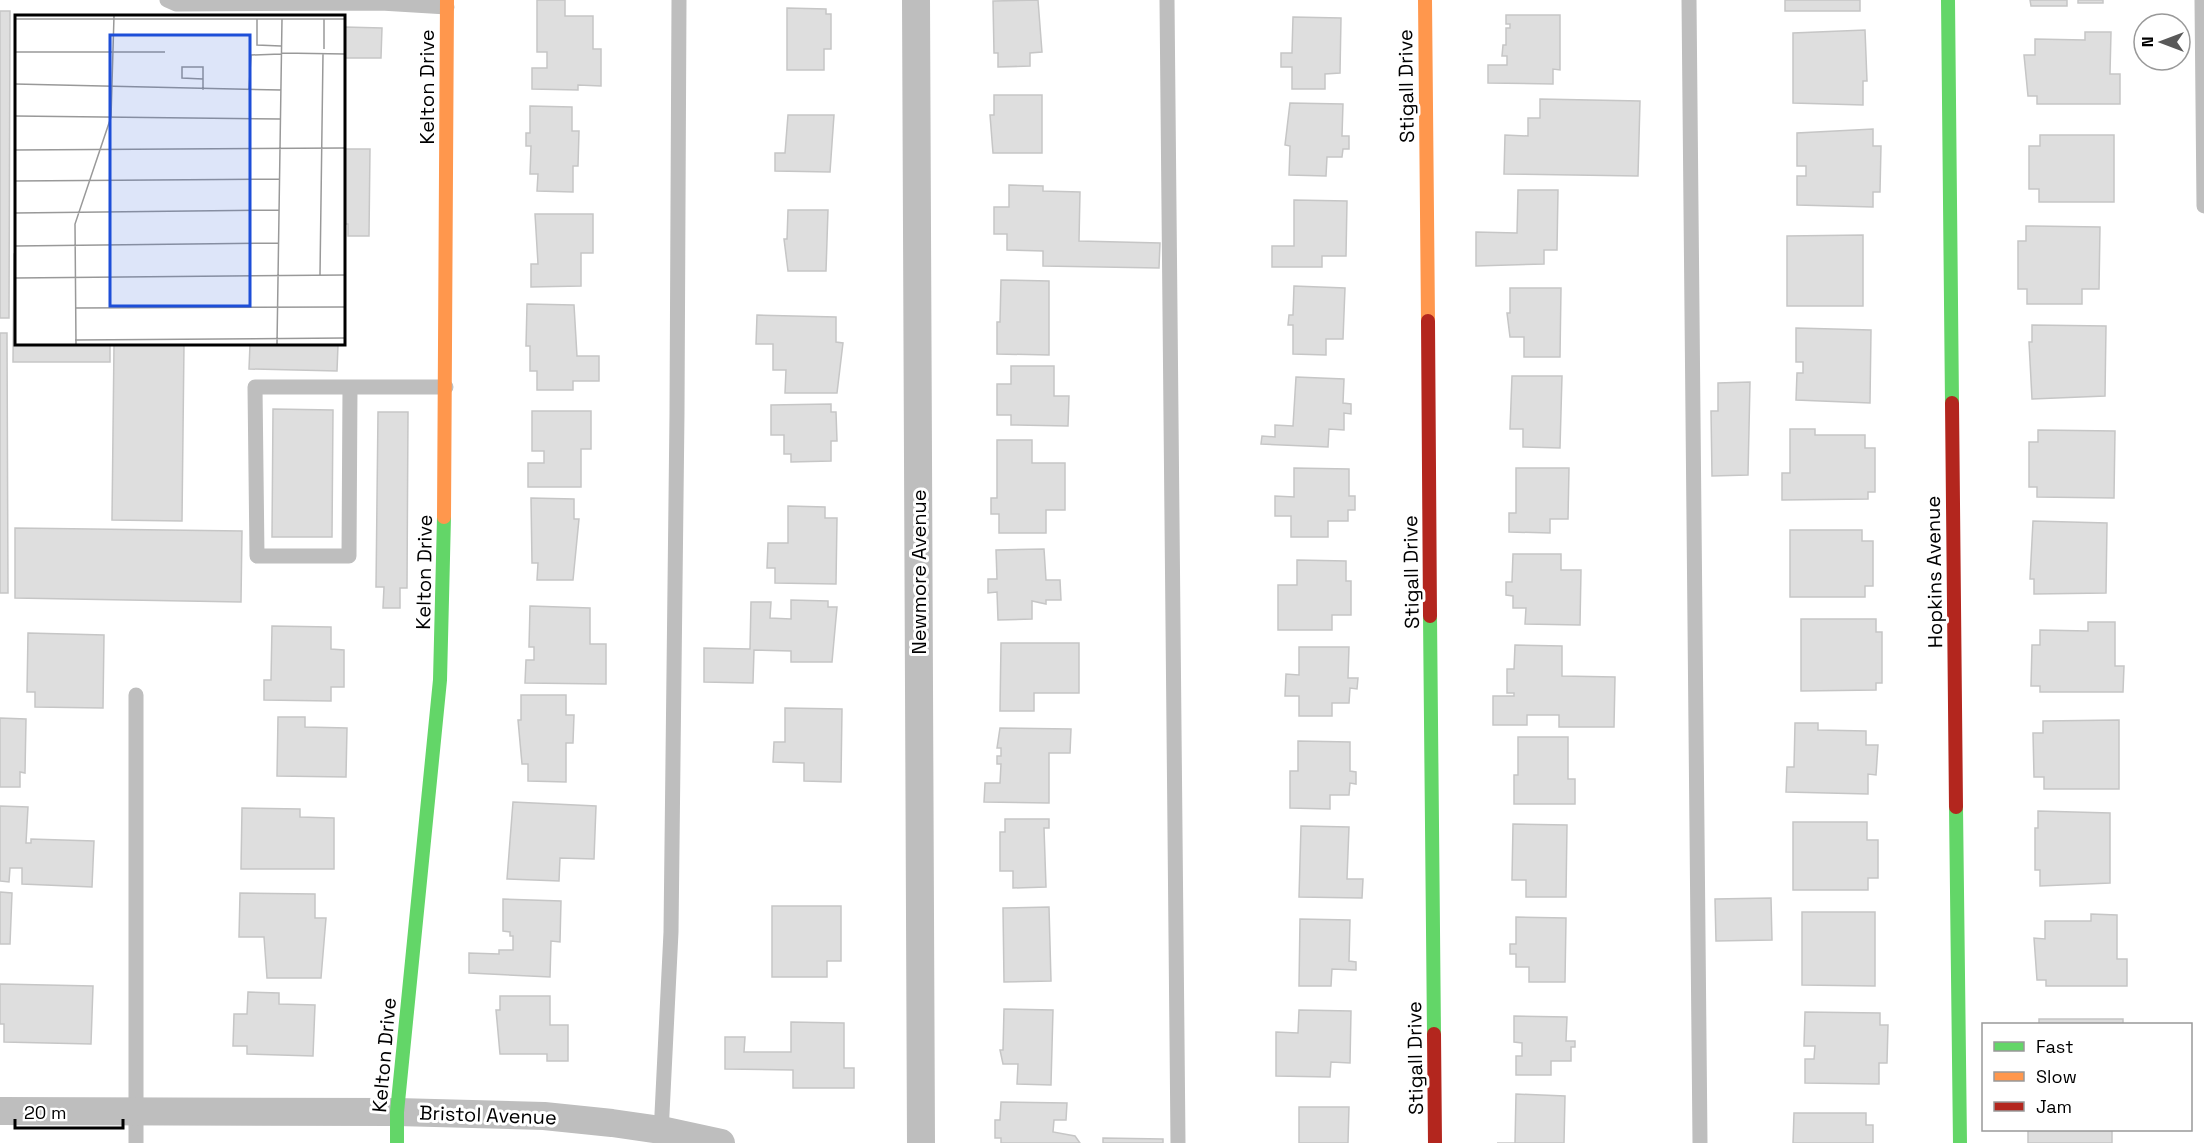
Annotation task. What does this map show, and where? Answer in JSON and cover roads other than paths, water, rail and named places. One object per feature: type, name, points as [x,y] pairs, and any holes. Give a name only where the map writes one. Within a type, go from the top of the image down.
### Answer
[{"type":"street","name":"Newmore Avenue","points":[[916,0],[921,1143]]},
{"type":"street","name":"Stigall Drive","points":[[1425,0],[1435,1143]]},
{"type":"street","name":"Hopkins Avenue","points":[[1947,0],[1960,1143]]},
{"type":"street","name":"Kelton Drive","points":[[397,1143],[397,1112],[440,680],[446,387],[447,3]]},
{"type":"street","name":"Bristol Avenue","points":[[0,1111],[397,1112],[544,1116],[612,1122],[661,1137],[721,1143]]},
{"type":"lane","points":[[167,0],[176,4],[447,3]]},
{"type":"lane","points":[[661,1137],[670,932],[677,412],[679,0]]},
{"type":"lane","points":[[1167,0],[1178,1143]]},
{"type":"lane","points":[[1689,0],[1700,1143]]},
{"type":"lane","points":[[2202,0],[2204,206]]},
{"type":"lane","points":[[350,387],[349,556],[257,556],[255,387],[350,387],[446,387]]},
{"type":"lane","points":[[136,695],[136,1143]]}]
